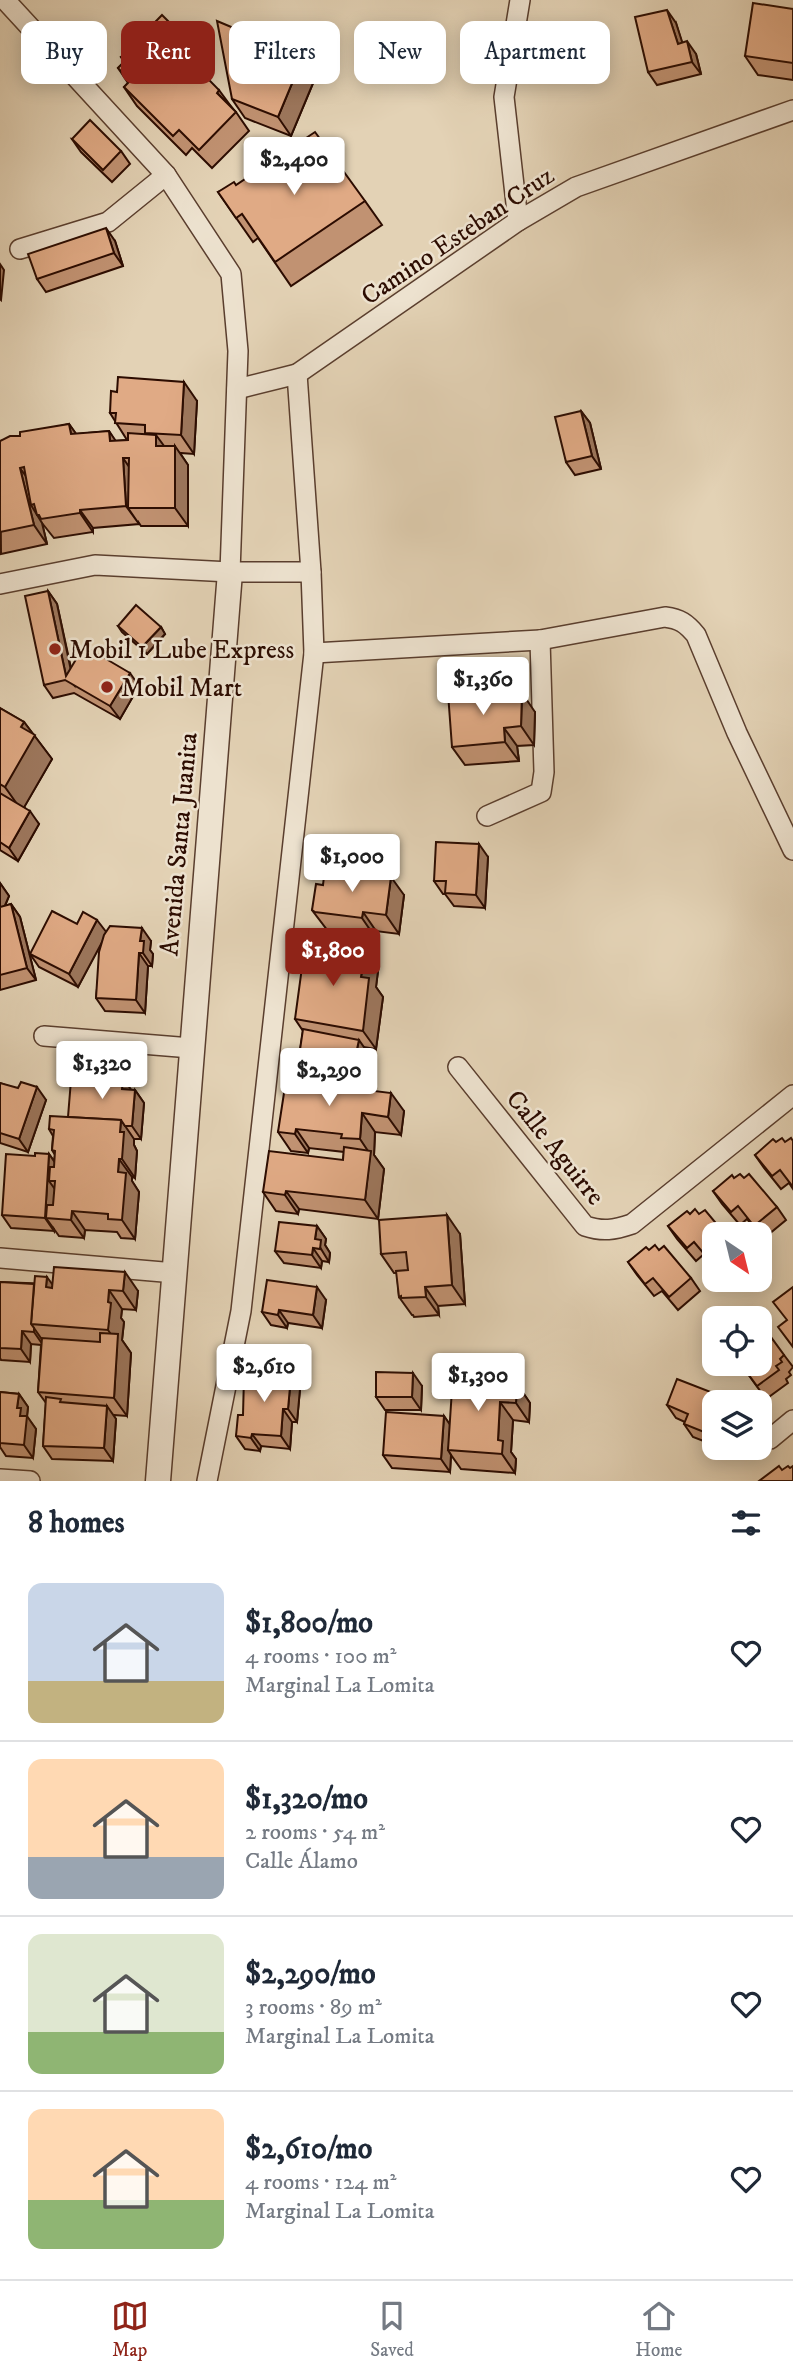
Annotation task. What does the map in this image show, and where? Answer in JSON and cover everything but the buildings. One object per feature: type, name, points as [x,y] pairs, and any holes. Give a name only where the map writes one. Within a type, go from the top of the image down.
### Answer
[{"type":"street","name":"Avenida Santa Juanita","points":[[5,0],[166,175],[231,274],[238,351],[230,572],[158,1481]]},
{"type":"street","points":[[519,221],[504,97],[520,0]]},
{"type":"street","name":"Camino Esteban Cruz","points":[[237,389],[297,374],[519,221],[576,187],[793,110]]},
{"type":"street","points":[[20,248],[108,222],[166,175]]},
{"type":"street","points":[[207,1481],[241,1311],[314,653],[297,374]]},
{"type":"street","points":[[0,584],[95,565],[230,572],[311,572]]},
{"type":"street","points":[[314,653],[540,640],[664,617],[679,619],[696,635],[793,850]]},
{"type":"street","points":[[487,817],[541,792],[544,772],[540,640]]},
{"type":"street","points":[[44,1036],[191,1048]]},
{"type":"street","name":"Calle Aguirre","points":[[458,1067],[585,1226],[599,1231],[615,1230],[632,1224],[793,1095]]},
{"type":"street","points":[[0,1258],[175,1273]]},
{"type":"street","points":[[772,1437],[793,1420]]},
{"type":"street","points":[[0,1479],[30,1481]]},
{"type":"place","name":"Mobil 1 Lube Express","points":[[55,649]]},
{"type":"place","name":"Mobil Mart","points":[[107,687]]}]
